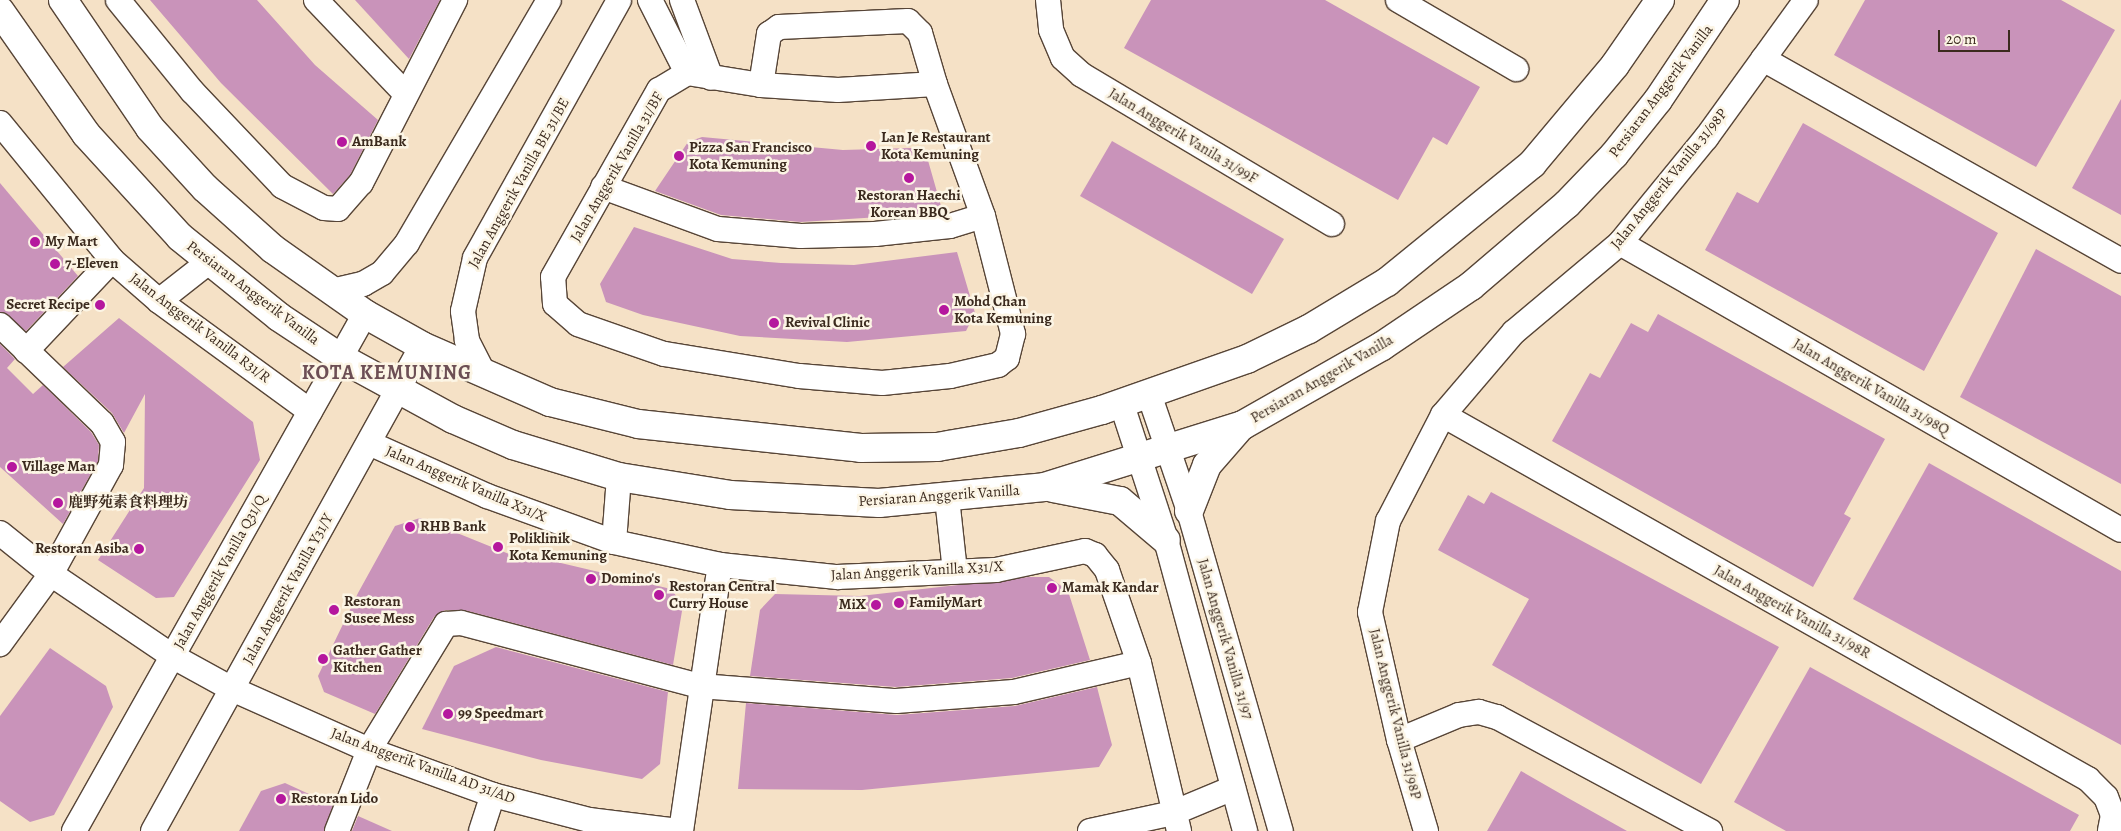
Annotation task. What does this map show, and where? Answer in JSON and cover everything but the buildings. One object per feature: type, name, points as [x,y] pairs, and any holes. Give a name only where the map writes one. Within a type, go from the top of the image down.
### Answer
[{"type":"main road","points":[[63,0],[150,128],[205,188],[273,249],[365,314],[422,346],[550,402],[638,424],[861,448],[937,447],[1019,432],[1122,405],[1150,397],[1309,329],[1387,282],[1470,218],[1532,164],[1579,112],[1660,0]]},
{"type":"main road","name":"Persiaran Anggerik Vanilla","points":[[2,18],[86,134],[180,237],[341,358],[398,390],[513,445],[618,477],[812,502],[947,498],[1044,487],[1242,425],[1382,346],[1471,286],[1567,204],[1658,100],[1725,0]]},
{"type":"main road","points":[[1189,511],[1207,465],[1242,425]]},
{"type":"main road","points":[[1044,487],[1084,490],[1120,501],[1166,540]]},
{"type":"street","points":[[118,0],[241,146],[282,186],[324,208],[338,209],[361,183],[455,0]]},
{"type":"street","points":[[316,0],[406,93]]},
{"type":"street","points":[[332,290],[363,284],[382,273],[407,243],[549,0]]},
{"type":"street","name":"Jalan Anggerik Vanilla BE 31/BE","points":[[484,374],[468,340],[463,311],[475,258],[619,0]]},
{"type":"street","points":[[650,0],[687,73],[761,85],[838,90],[935,84]]},
{"type":"street","points":[[682,0],[712,78]]},
{"type":"street","name":"Jalan Anggerik Vanila 31/99F","points":[[1048,0],[1051,30],[1063,58],[1082,75],[1332,224]]},
{"type":"street","points":[[1398,0],[1516,68]]},
{"type":"street","name":"Jalan Anggerik Vanilla 31/98P","points":[[1426,831],[1399,740],[1370,612],[1388,521],[1443,416],[1514,332],[1620,243],[1706,138],[1806,0]]},
{"type":"street","name":"Jalan Anggerik Vanilla 31/BF","points":[[687,73],[659,90],[603,187],[553,277],[555,304],[578,324],[664,354],[799,376],[882,383],[950,376],[998,365],[1007,358],[1013,334],[983,216],[935,84],[920,33],[908,21],[779,27],[769,34],[761,85]]},
{"type":"street","points":[[1763,59],[2121,261]]},
{"type":"street","name":"Jalan Anggerik Vanilla R31/R","points":[[0,123],[112,260],[159,301],[310,411]]},
{"type":"street","points":[[603,187],[630,200],[718,229],[782,234],[875,234],[950,226],[983,216]]},
{"type":"street","name":"Jalan Anggerik Vanilla 31/98Q","points":[[1620,243],[2121,530]]},
{"type":"street","points":[[26,352],[112,260]]},
{"type":"street","points":[[159,301],[210,261]]},
{"type":"street","name":"Jalan Anggerik Vanilla Q31/Q","points":[[74,831],[365,314]]},
{"type":"street","points":[[0,325],[102,423],[113,442],[111,465],[51,574],[0,644]]},
{"type":"street","name":"Jalan Anggerik Vanilla Y31/Y","points":[[153,831],[422,346]]},
{"type":"street","name":"Jalan Anggerik Vanilla 31/97","points":[[1150,397],[1169,447],[1189,511],[1280,831]]},
{"type":"street","name":"Jalan Anggerik Vanilla 31/97","points":[[1122,405],[1166,540],[1245,831]]},
{"type":"street","name":"Jalan Anggerik Vanilla 31/98R","points":[[1443,416],[2088,779],[2106,797],[2113,816],[2110,831]]},
{"type":"street","name":"Jalan Anggerik Vanilla X31/X","points":[[369,443],[487,496],[614,542],[720,565],[837,577],[996,570],[1085,551],[1095,555],[1107,570],[1139,663]]},
{"type":"street","points":[[614,542],[618,477]]},
{"type":"street","points":[[947,498],[956,572]]},
{"type":"street","name":"Jalan Anggerik Vanilla AD 31/AD","points":[[0,533],[51,574],[172,656],[232,689],[369,750],[493,795],[589,820],[681,831]]},
{"type":"street","points":[[681,831],[700,686],[720,565]]},
{"type":"street","points":[[336,831],[369,750],[446,624],[461,623],[700,686],[896,701],[1014,692],[1139,663],[1176,822]]},
{"type":"street","points":[[1399,740],[1458,715],[1479,712],[1496,717],[1710,831]]},
{"type":"street","points":[[1090,831],[1176,822],[1233,788]]},
{"type":"street","points":[[481,831],[493,795]]},
{"type":"place","name":"AmBank","points":[[342,142]]},
{"type":"place","name":"Lan Je Restaurant Kota Kemuning","points":[[871,146]]},
{"type":"place","name":"Pizza San Francisco Kota Kemuning","points":[[679,156]]},
{"type":"place","name":"Restoran Haechi Korean BBQ","points":[[909,178]]},
{"type":"place","name":"My Mart","points":[[35,242]]},
{"type":"place","name":"7-Eleven","points":[[55,264]]},
{"type":"place","name":"Secret Recipe","points":[[100,305]]},
{"type":"place","name":"Mohd Chan Kota Kemuning","points":[[944,310]]},
{"type":"place","name":"Revival Clinic","points":[[774,323]]},
{"type":"place","name":"Village Man","points":[[12,467]]},
{"type":"place","name":"鹿野苑素食料理坊","points":[[58,503]]},
{"type":"place","name":"RHB Bank","points":[[410,527]]},
{"type":"place","name":"Poliklinik Kota Kemuning","points":[[498,547]]},
{"type":"place","name":"Restoran Asiba","points":[[139,549]]},
{"type":"place","name":"Domino's","points":[[591,579]]},
{"type":"place","name":"Mamak Kandar","points":[[1052,588]]},
{"type":"place","name":"Restoran Central Curry House","points":[[659,595]]},
{"type":"place","name":"FamilyMart","points":[[899,603]]},
{"type":"place","name":"MiX","points":[[876,605]]},
{"type":"place","name":"Restoran Susee Mess","points":[[334,610]]},
{"type":"place","name":"Gather Gather Kitchen","points":[[323,659]]},
{"type":"place","name":"99 Speedmart","points":[[448,714]]},
{"type":"place","name":"Restoran Lido","points":[[281,799]]},
{"type":"district","name":"KOTA KEMUNING","points":[[387,372]]}]
